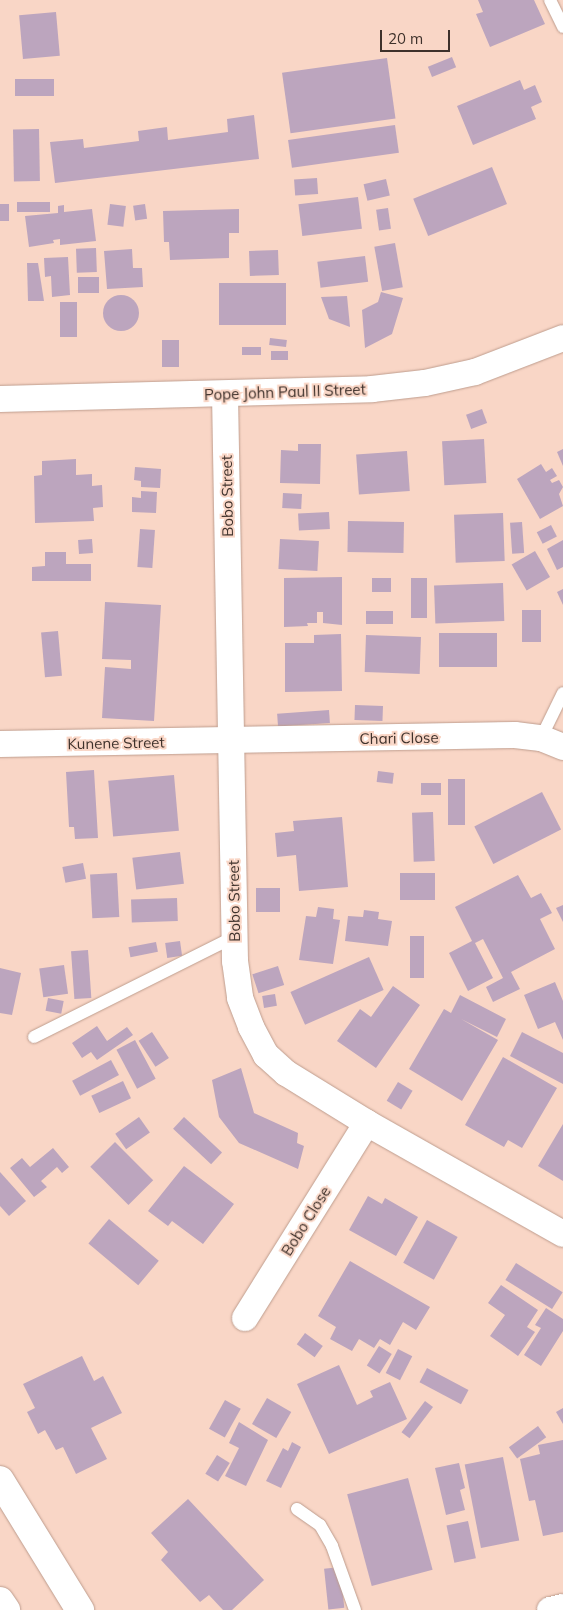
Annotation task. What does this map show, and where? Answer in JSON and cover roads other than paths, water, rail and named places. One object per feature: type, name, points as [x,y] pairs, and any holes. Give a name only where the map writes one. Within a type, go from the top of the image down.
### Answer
[{"type":"main road","points":[[0,1480],[80,1610]]},
{"type":"main road","points":[[0,1601],[6,1610]]},
{"type":"street","name":"Pope John Paul II Street","points":[[0,399],[372,389],[425,383],[475,372],[563,338]]},
{"type":"street","name":"Bobo Street","points":[[225,394],[234,937],[240,998],[266,1055],[286,1073],[367,1123],[563,1234]]},
{"type":"street","name":"Chari Close","points":[[232,741],[515,735],[552,742]]},
{"type":"street","name":"Kunene Street","points":[[0,744],[232,741]]},
{"type":"street","name":"Bobo Close","points":[[245,1318],[367,1123]]},
{"type":"lane","points":[[550,0],[563,27]]},
{"type":"lane","points":[[552,742],[563,693]]},
{"type":"lane","points":[[34,1037],[234,937]]},
{"type":"lane","points":[[297,1509],[320,1525],[332,1546],[356,1610]]}]
